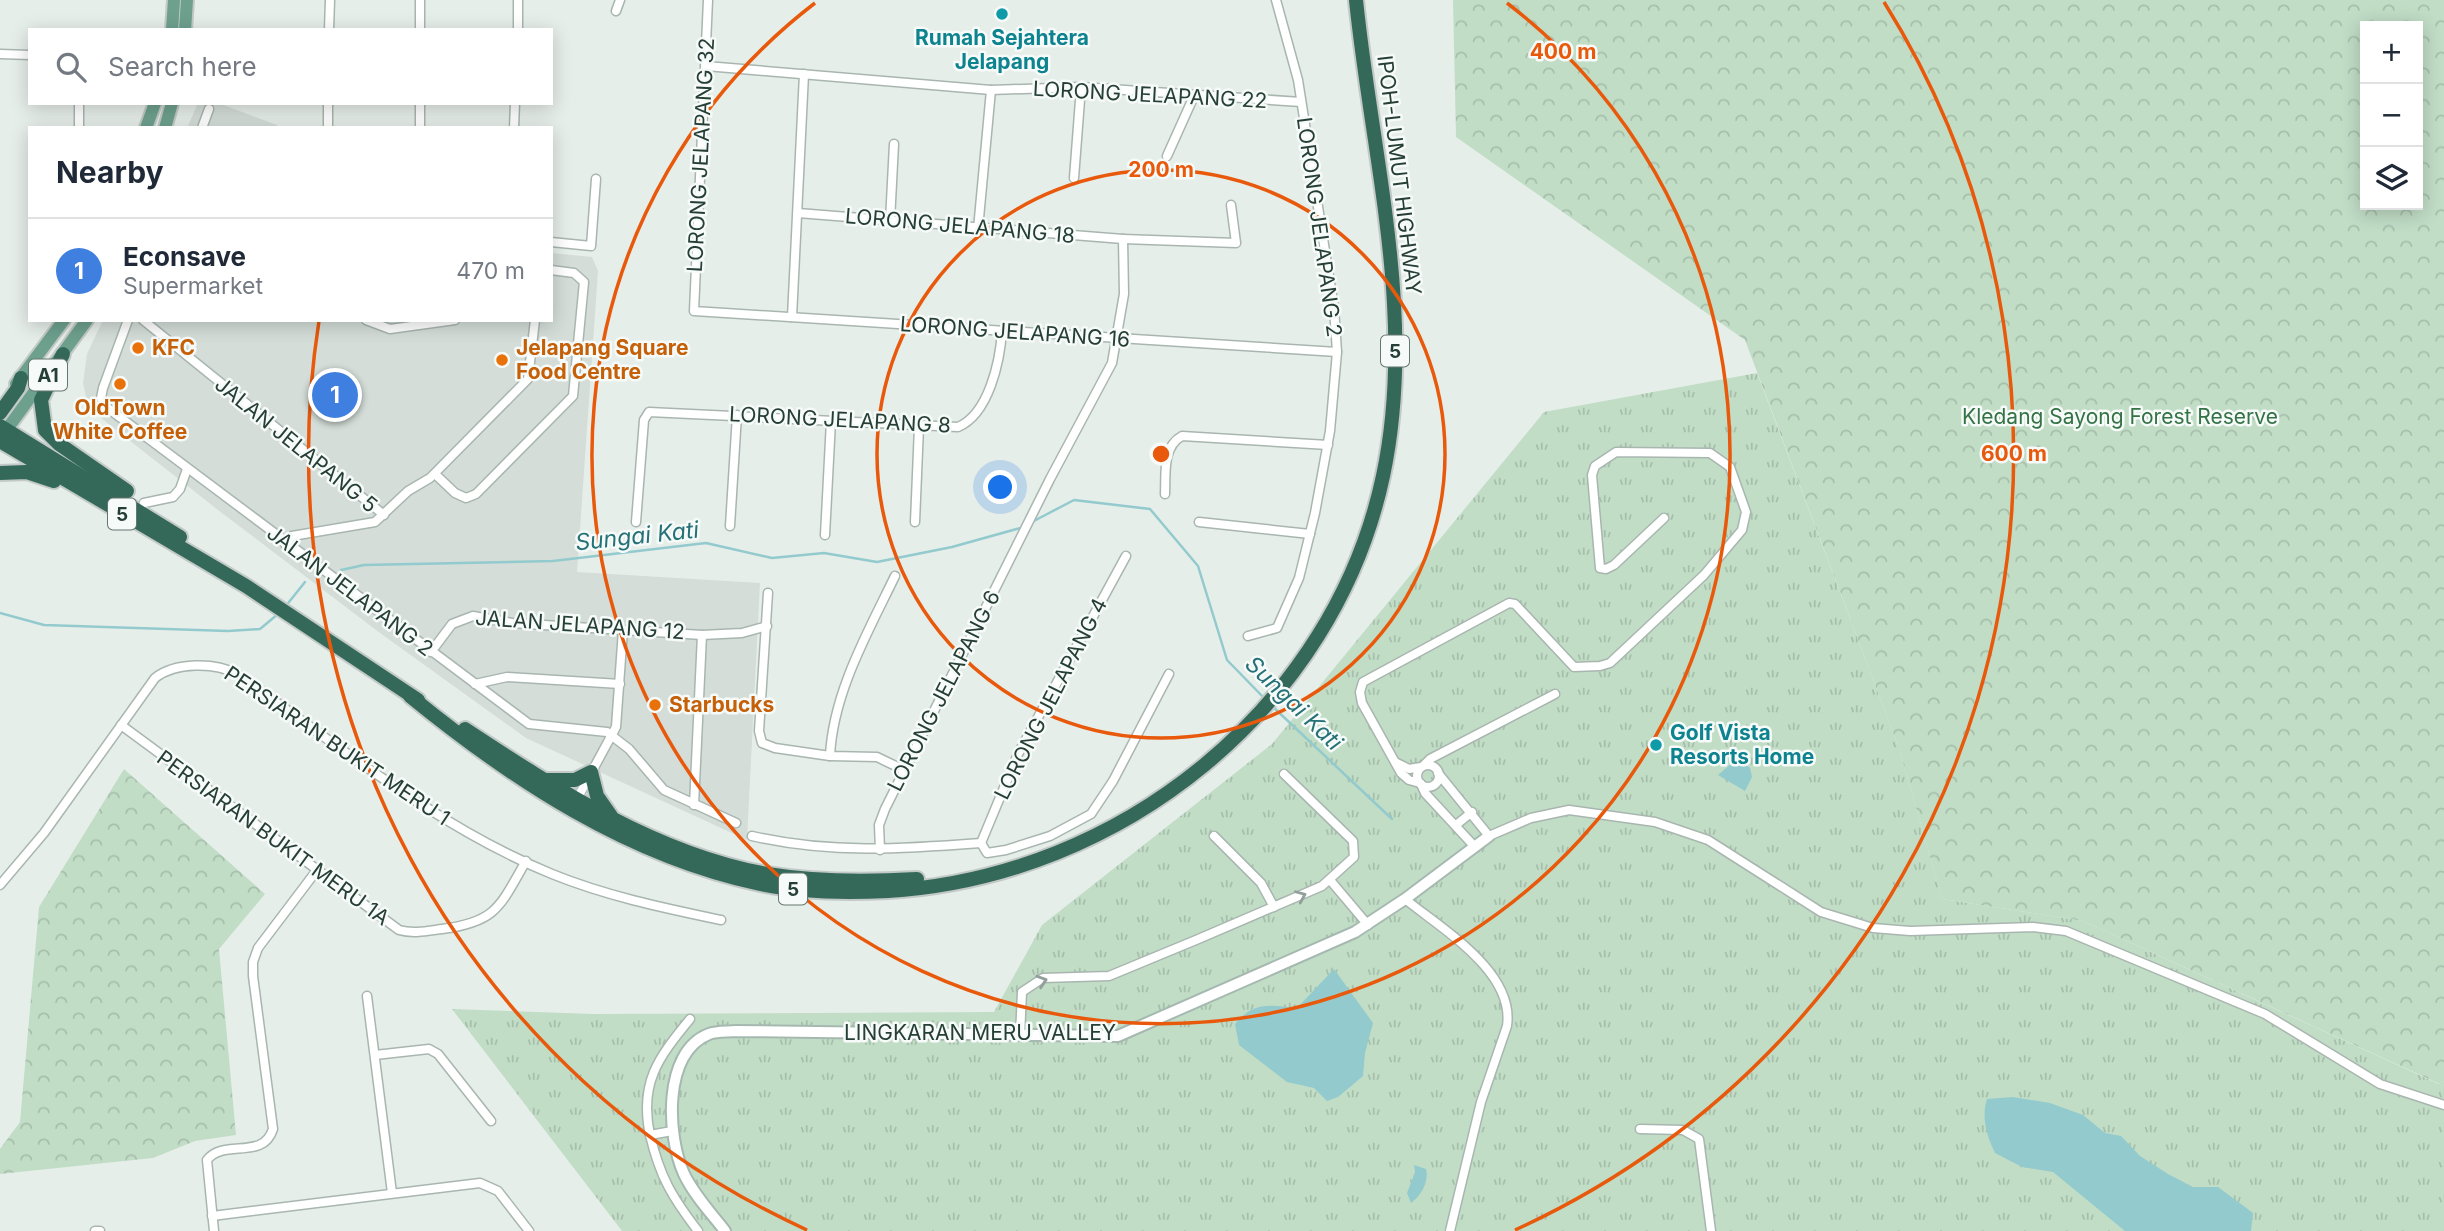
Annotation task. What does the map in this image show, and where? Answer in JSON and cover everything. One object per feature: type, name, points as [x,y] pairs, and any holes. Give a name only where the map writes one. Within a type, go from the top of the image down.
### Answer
[{"type":"highway","name":"IPOH-LUMUT HIGHWAY","points":[[410,696],[499,765],[574,804],[637,843],[689,864],[767,886],[847,892],[898,890],[968,881],[1027,864],[1101,834],[1158,801],[1204,767],[1250,723],[1286,681],[1324,626],[1354,564],[1375,507],[1389,441],[1395,359],[1393,279],[1356,0]]},
{"type":"highway","points":[[63,354],[41,400],[45,430],[59,444],[169,521],[197,548]]},
{"type":"highway","points":[[0,413],[18,388],[20,378]]},
{"type":"highway","name":"IPOH-LUMUT HIGHWAY","points":[[2,433],[124,515],[246,586],[410,696],[542,779],[574,804],[718,862],[796,877],[898,880],[966,874],[1027,864]]},
{"type":"highway","name":"IPOH-LUMUT HIGHWAY","points":[[2,433],[197,548],[246,586]]},
{"type":"highway","points":[[0,473],[16,471],[41,476],[124,515]]},
{"type":"highway","points":[[542,779],[575,780],[592,772],[597,796],[613,818]]},
{"type":"main road","points":[[172,28],[174,0]]},
{"type":"main road","points":[[185,28],[187,0]]},
{"type":"main road","points":[[147,126],[154,105]]},
{"type":"main road","points":[[154,126],[160,105]]},
{"type":"main road","points":[[166,126],[171,105]]},
{"type":"main road","name":"A1","points":[[0,404],[62,322]]},
{"type":"main road","name":"A1","points":[[2,433],[86,322]]},
{"type":"street","points":[[329,28],[330,0]]},
{"type":"street","points":[[420,0],[420,28]]},
{"type":"street","points":[[518,0],[518,28]]},
{"type":"street","points":[[616,11],[620,0]]},
{"type":"street","name":"LORONG JELAPANG 32","points":[[694,310],[708,0]]},
{"type":"street","name":"LORONG JELAPANG 2","points":[[1248,636],[1272,631],[1280,623],[1299,578],[1328,445],[1337,352],[1334,308],[1298,80],[1276,0]]},
{"type":"street","points":[[0,54],[28,55]]},
{"type":"street","name":"LORONG JELAPANG 22","points":[[706,66],[990,90],[1082,87],[1301,103]]},
{"type":"street","points":[[792,317],[804,74]]},
{"type":"street","points":[[1074,178],[1082,87]]},
{"type":"street","points":[[978,229],[990,90]]},
{"type":"street","points":[[1167,156],[1194,96]]},
{"type":"street","points":[[79,105],[79,126]]},
{"type":"street","points":[[328,105],[328,126]]},
{"type":"street","points":[[419,126],[420,105]]},
{"type":"street","points":[[514,126],[515,105]]},
{"type":"street","points":[[203,126],[209,109]]},
{"type":"street","points":[[890,221],[894,144]]},
{"type":"street","points":[[553,242],[592,246],[596,179]]},
{"type":"street","name":"LORONG JELAPANG 18","points":[[797,213],[1123,239],[1236,243],[1231,205]]},
{"type":"street","points":[[1119,339],[1124,294],[1123,239]]},
{"type":"street","points":[[435,474],[455,493],[466,498],[476,495],[573,396],[584,282],[575,273],[553,270]]},
{"type":"street","name":"LORONG JELAPANG 16","points":[[694,310],[1337,352]]},
{"type":"street","name":"JALAN JELAPANG 2","points":[[127,322],[103,388],[101,398],[105,406],[285,544],[537,727],[600,731],[612,735]]},
{"type":"street","name":"JALAN JELAPANG 5","points":[[145,322],[384,515]]},
{"type":"street","points":[[371,322],[390,329],[440,322]]},
{"type":"street","points":[[285,544],[292,536],[369,523],[384,515],[408,491],[435,474],[528,379],[535,322]]},
{"type":"street","name":"LORONG JELAPANG 8","points":[[636,522],[644,420],[646,415],[654,410],[919,427],[958,427],[972,419],[998,366],[1002,331]]},
{"type":"street","name":"LORONG JELAPANG 6","points":[[880,850],[879,825],[904,770],[1112,363],[1119,339]]},
{"type":"street","points":[[730,526],[737,415]]},
{"type":"street","points":[[825,535],[831,421]]},
{"type":"street","points":[[915,522],[919,427]]},
{"type":"street","points":[[1165,494],[1168,452],[1173,441],[1182,436],[1328,445]]},
{"type":"street","points":[[1446,753],[1434,785],[1404,777],[1362,703],[1360,687],[1367,678],[1508,603],[1515,604],[1571,665],[1605,665],[1622,654],[1693,586],[1745,523],[1746,512],[1730,467],[1710,453],[1616,452],[1595,466],[1592,475],[1600,568],[1606,569],[1614,565],[1664,518]]},
{"type":"street","points":[[144,503],[173,497],[180,489],[187,468]]},
{"type":"street","points":[[1199,522],[1310,534]]},
{"type":"street","name":"LORONG JELAPANG 4","points":[[981,843],[1018,754],[1126,556]]},
{"type":"street","points":[[830,756],[833,728],[850,675],[895,576]]},
{"type":"street","points":[[768,593],[759,731],[762,743],[775,748],[830,756],[877,757],[904,770]]},
{"type":"street","name":"JALAN JELAPANG 12","points":[[431,652],[452,624],[464,616],[702,635],[742,632],[767,626]]},
{"type":"street","points":[[574,804],[612,735],[617,719],[623,630]]},
{"type":"street","points":[[694,805],[702,635]]},
{"type":"street","name":"PERSIARAN BUKIT MERU 1","points":[[0,885],[44,833],[160,674],[174,668],[207,666],[229,669],[449,822],[526,861],[607,893],[721,920]]},
{"type":"street","points":[[752,836],[825,849],[880,850],[981,843],[987,853],[1006,850],[1068,829],[1091,814],[1112,781],[1168,674]]},
{"type":"street","points":[[475,684],[507,677],[620,684]]},
{"type":"street","points":[[1475,847],[1425,793],[1417,775],[1422,766],[1555,694]]},
{"type":"street","name":"PERSIARAN BUKIT MERU 1A","points":[[121,726],[394,927],[413,933],[467,926],[488,917],[505,898],[526,861]]},
{"type":"street","points":[[612,735],[629,749],[664,790],[736,823]]},
{"type":"street","points":[[1397,763],[1409,769],[1433,766],[1489,836]]},
{"type":"street","points":[[1020,1037],[1022,992],[1036,981],[1050,977],[1109,976],[1274,907],[1330,880],[1354,858],[1353,841],[1284,774]]},
{"type":"street","name":"LINGKARAN MERU VALLEY","points":[[725,1231],[685,1175],[672,1131],[673,1096],[684,1061],[691,1046],[709,1034],[736,1031],[1108,1038],[1125,1034],[1368,925],[1489,836],[1531,818],[1569,810],[1656,821],[1715,844],[1821,912],[1873,928],[1910,931],[2033,927],[2066,931],[2250,1007],[2381,1084],[2444,1105]]},
{"type":"street","points":[[1456,825],[1472,812]]},
{"type":"street","points":[[1214,836],[1265,888],[1274,907]]},
{"type":"street","points":[[214,1231],[207,1160],[215,1153],[257,1147],[270,1137],[273,1129],[253,976],[255,955],[317,870]]},
{"type":"street","points":[[1330,880],[1368,925]]},
{"type":"street","points":[[1405,899],[1490,970],[1508,1014],[1507,1026],[1481,1102],[1450,1231]]},
{"type":"street","points":[[367,996],[392,1193]]},
{"type":"street","points":[[690,1019],[654,1070],[646,1100],[650,1135],[664,1184],[698,1231]]},
{"type":"street","points":[[375,1055],[429,1049],[438,1054],[491,1121]]},
{"type":"street","points":[[1640,1129],[1683,1130],[1699,1139],[1711,1231]]},
{"type":"street","points":[[650,1135],[672,1131]]},
{"type":"street","points":[[212,1216],[486,1184],[498,1191],[528,1231]]},
{"type":"shaded area","points":[[197,105],[223,105],[277,125],[277,126],[188,126]]},
{"type":"shaded area","points":[[553,253],[592,257],[598,271],[577,572],[760,583],[747,840],[526,738],[380,633],[101,418],[87,401],[83,383],[87,354],[102,322],[553,322]]},
{"type":"green space","name":"Kledang Sayong Forest Reserve","points":[[1453,0],[2444,0],[2444,1081],[2440,1084],[2083,921],[1942,899],[1899,748],[1745,340],[1456,137]]},
{"type":"green space","points":[[1757,373],[1899,748],[1942,899],[2083,921],[2439,1084],[2444,1081],[2444,1231],[622,1231],[452,1009],[594,1014],[994,1012],[1042,925],[1272,744],[1544,412]]},
{"type":"green space","points":[[124,769],[265,894],[219,949],[236,1135],[195,1141],[153,1158],[0,1174],[0,1149],[20,1122],[39,907]]},
{"type":"water","points":[[1732,763],[1744,763],[1750,768],[1752,777],[1745,791],[1718,775]]},
{"type":"water","points":[[1334,969],[1373,1023],[1365,1053],[1363,1076],[1338,1097],[1327,1101],[1314,1088],[1287,1082],[1239,1045],[1235,1024],[1249,1011],[1263,1006],[1297,1008]]},
{"type":"water","points":[[2013,1097],[2050,1103],[2083,1115],[2105,1133],[2121,1136],[2140,1156],[2168,1174],[2193,1187],[2218,1187],[2253,1213],[2251,1231],[2125,1231],[2053,1172],[2022,1167],[1995,1153],[1986,1127],[1987,1099]]},
{"type":"water","points":[[1414,1165],[1426,1169],[1426,1178],[1421,1192],[1411,1203],[1407,1193],[1415,1172]]},
{"type":"waterway","name":"Sungai Kati","points":[[1030,523],[1074,500],[1150,509],[1198,566],[1227,660],[1265,699]]},
{"type":"waterway","name":"Sungai Kati","points":[[341,570],[364,565],[553,561],[706,543],[772,558],[824,553],[877,562],[952,547],[1024,527]]},
{"type":"waterway","name":"Sungai Kati","points":[[285,607],[305,582]]},
{"type":"waterway","name":"Sungai Kati","points":[[0,613],[44,625],[228,631],[260,629],[278,614]]},
{"type":"waterway","name":"Sungai Kati","points":[[1272,706],[1392,819]]},
{"type":"place","name":"Rumah Sejahtera Jelapang","points":[[1002,14]]},
{"type":"place","name":"KFC","points":[[138,348]]},
{"type":"place","name":"Jelapang Square Food Centre","points":[[502,360]]},
{"type":"place","name":"OldTown White Coffee","points":[[120,384]]},
{"type":"place","name":"Econsave","points":[[335,395]]},
{"type":"place","name":"Starbucks","points":[[655,705]]},
{"type":"place","name":"Golf Vista Resorts Home","points":[[1656,745]]}]
